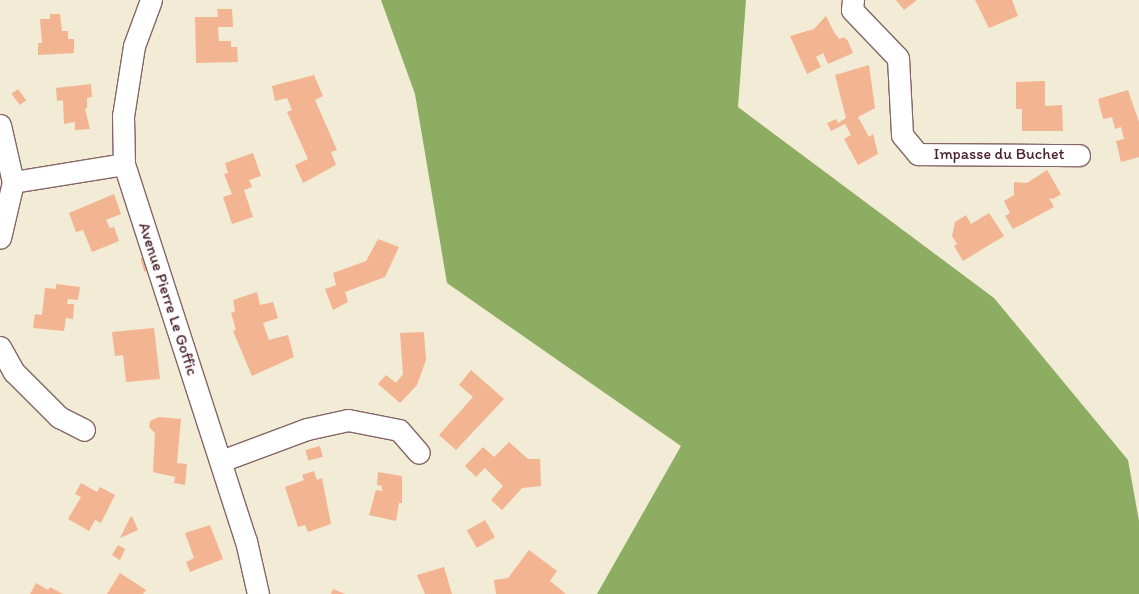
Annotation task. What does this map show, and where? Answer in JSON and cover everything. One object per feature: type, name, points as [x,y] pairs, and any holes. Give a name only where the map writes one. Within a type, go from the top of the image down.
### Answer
[{"type":"street","name":"Avenue Pierre Le Goffic","points":[[151,0],[134,46],[123,116],[124,164],[246,541],[258,594]]},
{"type":"street","name":"Impasse du Buchet","points":[[852,0],[852,10],[898,58],[902,135],[918,154],[1078,155]]},
{"type":"street","points":[[0,125],[13,182],[0,238]]},
{"type":"street","points":[[13,182],[124,164]]},
{"type":"street","points":[[0,347],[20,378],[60,416],[84,430]]},
{"type":"street","points":[[221,461],[307,429],[348,420],[399,430],[419,453]]},
{"type":"green space","points":[[381,0],[746,0],[738,107],[994,298],[1128,460],[1139,521],[1139,594],[597,594],[681,446],[447,283],[415,94]]},
{"type":"building","points":[[896,0],[917,0],[904,10]]},
{"type":"building","points":[[975,0],[1012,0],[1018,16],[989,28]]},
{"type":"building","points":[[217,9],[232,9],[233,27],[218,27],[219,41],[231,41],[231,47],[237,47],[238,62],[196,63],[195,17],[218,17]]},
{"type":"building","points":[[50,14],[60,14],[62,31],[68,31],[68,39],[74,39],[74,53],[38,55],[38,43],[42,43],[40,19],[50,19]]},
{"type":"building","points":[[826,16],[839,39],[844,37],[848,41],[853,53],[828,64],[823,53],[816,57],[821,67],[807,74],[790,36],[814,29]]},
{"type":"building","points":[[869,65],[875,108],[858,117],[869,137],[873,134],[878,154],[858,165],[844,139],[851,135],[845,124],[831,131],[827,123],[836,119],[838,123],[846,118],[835,75]]},
{"type":"building","points":[[314,75],[323,96],[315,100],[337,150],[331,152],[336,165],[303,183],[295,165],[308,159],[287,112],[292,110],[287,98],[275,101],[272,86]]},
{"type":"building","points":[[1045,81],[1045,106],[1062,105],[1063,131],[1022,131],[1022,109],[1016,109],[1016,82]]},
{"type":"building","points":[[91,84],[92,97],[87,98],[87,108],[85,109],[90,129],[75,130],[75,122],[64,124],[63,100],[57,101],[56,88]]},
{"type":"building","points":[[18,89],[26,100],[20,105],[12,94]]},
{"type":"building","points":[[1128,90],[1139,122],[1139,157],[1121,162],[1116,141],[1124,139],[1121,127],[1115,129],[1112,117],[1103,119],[1098,99]]},
{"type":"building","points":[[253,153],[261,176],[249,180],[252,187],[244,190],[253,217],[232,224],[223,197],[232,194],[224,174],[228,173],[225,163]]},
{"type":"building","points":[[1047,170],[1061,194],[1053,199],[1049,198],[1054,207],[1013,229],[1005,216],[1010,213],[1004,201],[1014,195],[1014,182],[1027,183]]},
{"type":"building","points":[[114,194],[121,214],[106,220],[110,228],[114,227],[119,241],[92,252],[83,230],[76,232],[69,213]]},
{"type":"building","points":[[989,213],[1004,236],[963,261],[954,246],[957,244],[952,236],[955,222],[966,215],[971,224]]},
{"type":"building","points":[[378,239],[399,247],[385,277],[345,292],[348,302],[333,310],[325,289],[336,285],[333,273],[366,261]]},
{"type":"building","points":[[148,256],[152,269],[144,272],[140,258]]},
{"type":"building","points":[[56,284],[80,287],[78,300],[68,299],[67,304],[74,304],[73,319],[66,318],[64,331],[33,328],[35,314],[42,315],[45,288],[56,289]]},
{"type":"building","points":[[257,292],[260,305],[273,302],[278,318],[263,323],[269,340],[288,335],[294,357],[252,376],[233,331],[236,330],[231,313],[235,311],[233,300]]},
{"type":"building","points":[[154,328],[160,379],[126,382],[123,355],[115,356],[112,332]]},
{"type":"building","points":[[424,332],[426,360],[417,385],[400,403],[378,384],[386,375],[396,383],[403,374],[400,333]]},
{"type":"building","points":[[471,370],[504,399],[456,450],[439,435],[473,397],[459,385]]},
{"type":"building","points":[[159,417],[181,419],[177,463],[187,464],[185,485],[174,483],[175,477],[153,472],[155,433],[149,427],[150,421]]},
{"type":"building","points":[[509,442],[528,459],[540,459],[541,486],[522,488],[502,510],[491,500],[503,486],[485,468],[476,477],[465,466],[483,447],[494,457]]},
{"type":"building","points":[[320,446],[323,457],[308,461],[306,450]]},
{"type":"building","points":[[314,471],[317,480],[322,478],[331,524],[308,532],[305,525],[298,527],[285,487],[304,480],[302,475]]},
{"type":"building","points":[[378,472],[402,476],[402,503],[399,503],[396,521],[369,515],[376,490],[382,491],[382,486],[377,485]]},
{"type":"building","points":[[81,483],[97,492],[100,487],[115,495],[101,523],[95,520],[89,531],[68,519],[81,497],[75,494]]},
{"type":"building","points":[[132,516],[138,530],[120,538],[130,518]]},
{"type":"building","points":[[485,520],[495,537],[477,548],[467,530]]},
{"type":"building","points":[[210,525],[223,559],[190,572],[186,562],[194,558],[185,533]]},
{"type":"building","points":[[118,545],[125,549],[120,560],[112,555]]},
{"type":"building","points":[[529,550],[557,571],[550,581],[566,594],[496,594],[494,580],[508,578]]},
{"type":"building","points":[[444,567],[452,594],[425,594],[417,575]]},
{"type":"building","points":[[120,573],[146,590],[143,594],[107,594]]},
{"type":"building","points":[[36,583],[48,590],[50,587],[63,594],[30,594]]},
{"type":"building","points":[[333,589],[345,594],[331,594]]}]
